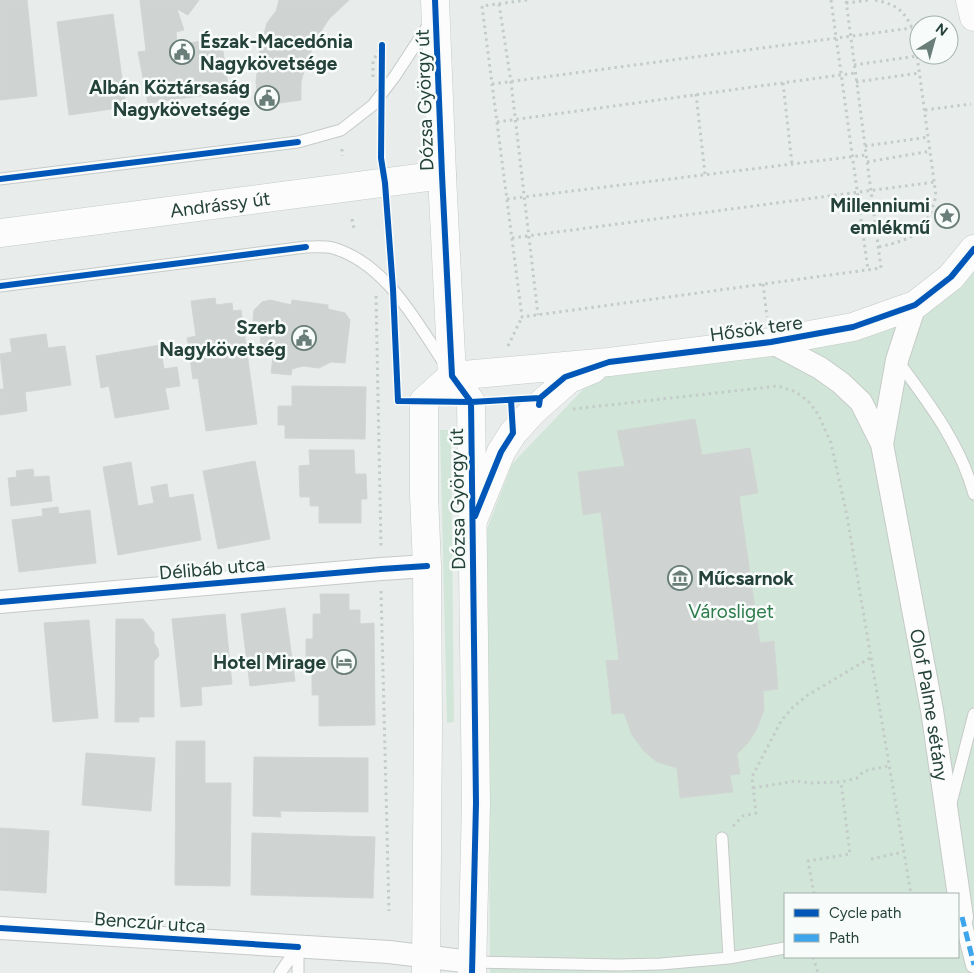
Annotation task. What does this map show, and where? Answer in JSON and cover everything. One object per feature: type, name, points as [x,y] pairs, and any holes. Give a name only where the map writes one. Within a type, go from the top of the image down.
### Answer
[{"type":"main road","name":"Dózsa György út","points":[[436,7],[452,376],[471,402],[476,803],[472,967]]},
{"type":"main road","name":"Andrássy út","points":[[0,233],[442,175]]},
{"type":"main road","name":"Hősök tere","points":[[452,376],[608,362],[769,331],[852,327],[915,305],[951,277],[974,249]]},
{"type":"main road","name":"Hősök tere","points":[[472,523],[501,452],[513,433],[569,379],[608,362]]},
{"type":"main road","name":"Dózsa György út","points":[[426,965],[428,725],[424,401],[452,376]]},
{"type":"street","name":"Olof Palme sétány","points":[[882,444],[897,360],[915,305]]},
{"type":"street","name":"Olof Palme sétány","points":[[769,331],[841,383],[861,402],[882,444],[932,710],[974,965]]},
{"type":"street","name":"Délibáb utca","points":[[0,602],[427,566]]},
{"type":"street","name":"Benczúr utca","points":[[0,928],[389,952],[426,965],[472,967]]},
{"type":"lane","points":[[0,180],[298,142],[340,130],[373,105],[383,93],[436,7]]},
{"type":"lane","points":[[0,286],[306,247],[332,248],[356,257],[387,283],[452,376]]},
{"type":"lane","points":[[897,360],[955,444],[974,494]]},
{"type":"lane","points":[[948,814],[974,714]]},
{"type":"lane","points":[[722,838],[729,958]]},
{"type":"lane","points":[[280,973],[298,946]]},
{"type":"lane","points":[[298,946],[298,973]]},
{"type":"lane","points":[[472,967],[661,964],[729,958],[784,948]]},
{"type":"path","points":[[506,350],[522,317],[482,6],[493,2],[499,4],[527,0]]},
{"type":"path","points":[[831,0],[868,270]]},
{"type":"path","points":[[522,317],[881,268],[856,82],[852,36],[846,2],[870,0]]},
{"type":"path","points":[[875,0],[891,4],[909,20]]},
{"type":"path","points":[[499,4],[511,82],[538,315]]},
{"type":"path","points":[[492,84],[909,28]]},
{"type":"path","points":[[382,44],[383,93]]},
{"type":"path","points":[[372,82],[373,62],[382,44]]},
{"type":"path","points":[[854,65],[909,57]]},
{"type":"path","points":[[878,247],[908,239],[914,235],[930,217],[936,196],[919,65]]},
{"type":"path","points":[[497,122],[855,73]]},
{"type":"path","points":[[856,82],[920,73]]},
{"type":"path","points":[[783,83],[792,164]]},
{"type":"path","points":[[696,94],[705,174]]},
{"type":"path","points":[[925,110],[971,104]]},
{"type":"path","points":[[865,146],[929,137]]},
{"type":"path","points":[[342,149],[342,156]]},
{"type":"path","points":[[867,162],[931,151]]},
{"type":"path","points":[[507,199],[866,155]]},
{"type":"path","points":[[512,238],[935,182]]},
{"type":"path","points":[[352,219],[354,229]]},
{"type":"path","points":[[763,284],[769,331]]},
{"type":"path","points":[[376,293],[389,911]]},
{"type":"path","points":[[566,410],[778,386],[796,392],[808,401],[818,414],[831,444],[847,516],[911,893]]},
{"type":"path","points":[[722,838],[743,816],[756,813],[752,777],[781,721],[793,707],[808,695],[870,658]]},
{"type":"path","points":[[753,788],[796,781],[811,783],[841,782],[858,778],[864,771],[888,766]]},
{"type":"path","points":[[814,893],[808,861],[850,854],[841,782]]},
{"type":"path","points":[[872,858],[903,852]]},
{"type":"path","points":[[813,958],[818,973]]},
{"type":"green space","name":"Városliget","points":[[974,249],[974,973],[490,973],[487,529],[512,464],[609,362],[915,305]]},
{"type":"green space","points":[[440,430],[451,430],[454,722],[447,723]]},
{"type":"building","points":[[0,0],[27,0],[37,96],[0,100]]},
{"type":"building","name":"Észak-Macedónia Nagykövetsége","points":[[140,0],[199,0],[188,15],[177,9],[184,30],[176,32],[177,45],[221,38],[229,92],[148,103],[138,52],[146,51]]},
{"type":"building","points":[[279,0],[349,0],[329,19],[316,39],[301,82],[301,100],[259,106],[256,82],[260,48],[267,23],[276,11]]},
{"type":"building","points":[[113,14],[126,107],[69,115],[57,22]]},
{"type":"building","points":[[215,298],[216,305],[232,303],[233,311],[241,310],[257,424],[206,431],[198,378],[193,379],[187,338],[196,336],[191,301]]},
{"type":"building","name":"Szerb Nagykövetség","points":[[270,300],[291,305],[292,300],[328,305],[328,309],[345,313],[350,320],[345,363],[331,362],[319,368],[303,366],[292,369],[291,375],[271,373],[273,358],[260,348],[261,328],[253,321],[254,310],[262,302]]},
{"type":"building","points":[[46,334],[48,348],[65,346],[71,385],[25,392],[27,411],[0,415],[0,389],[4,389],[0,354],[12,352],[10,339]]},
{"type":"building","points":[[160,345],[164,369],[177,367],[180,386],[165,388],[169,409],[115,418],[109,386],[101,388],[96,356]]},
{"type":"building","points":[[292,386],[366,387],[365,439],[285,438],[285,425],[278,425],[278,406],[292,406]]},
{"type":"building","name":"Műcsarnok","points":[[695,419],[702,455],[750,448],[758,493],[739,496],[760,643],[774,641],[778,689],[763,691],[764,710],[757,729],[748,743],[737,754],[740,774],[730,775],[733,792],[680,798],[677,768],[657,762],[644,751],[632,735],[624,713],[612,714],[606,661],[619,660],[601,512],[583,515],[578,472],[625,466],[617,431]]},
{"type":"building","points":[[309,450],[354,450],[355,474],[366,474],[367,499],[361,499],[361,523],[319,523],[319,506],[310,506],[310,497],[300,497],[299,466],[310,465]]},
{"type":"building","points":[[255,461],[270,539],[218,549],[203,471]]},
{"type":"building","points":[[131,462],[138,506],[154,503],[151,487],[167,484],[169,498],[193,494],[201,540],[118,555],[103,467]]},
{"type":"building","points":[[33,469],[34,477],[49,476],[52,501],[11,506],[8,478],[17,477],[16,471]]},
{"type":"building","points":[[58,507],[59,514],[90,510],[96,563],[19,572],[12,520],[43,516],[42,509]]},
{"type":"building","points":[[320,594],[349,594],[349,610],[360,610],[360,624],[374,623],[375,725],[319,726],[319,695],[312,695],[312,666],[306,666],[306,639],[313,639],[313,614],[321,614]]},
{"type":"building","points":[[285,608],[295,681],[250,686],[241,614]]},
{"type":"building","points":[[225,614],[232,684],[201,687],[202,705],[181,707],[172,619]]},
{"type":"building","points":[[116,619],[143,619],[154,633],[154,643],[158,649],[159,656],[154,661],[154,717],[139,717],[139,722],[115,722]]},
{"type":"building","points":[[89,620],[98,718],[53,722],[44,623]]},
{"type":"building","points":[[176,741],[205,741],[205,783],[231,783],[230,886],[175,885]]},
{"type":"building","points":[[86,753],[155,758],[151,811],[82,805]]},
{"type":"building","points":[[254,757],[368,758],[368,812],[280,811],[281,817],[253,816]]},
{"type":"building","points":[[0,828],[49,831],[46,893],[0,890]]},
{"type":"building","points":[[252,833],[375,837],[373,898],[251,895]]},
{"type":"marked path","points":[[962,917],[974,965]]},
{"type":"cycle path","points":[[435,0],[452,376],[471,402],[476,803],[472,973]]},
{"type":"cycle path","points":[[382,45],[381,158],[385,183],[393,289],[398,401],[471,402],[540,398]]},
{"type":"cycle path","points":[[0,179],[298,142]]},
{"type":"cycle path","points":[[0,286],[306,247]]},
{"type":"cycle path","points":[[539,405],[540,398],[565,377],[609,362],[771,342],[853,327],[915,305],[951,277],[974,249]]},
{"type":"cycle path","points":[[475,516],[501,452],[513,433],[511,400]]},
{"type":"cycle path","points":[[0,602],[427,566]]},
{"type":"cycle path","points":[[0,928],[298,947]]},
{"type":"place","name":"Észak-Macedónia Nagykövetsége","points":[[182,52]]},
{"type":"place","name":"Albán Köztársaság Nagykövetsége","points":[[267,98]]},
{"type":"place","name":"Millenniumi emlékmű","points":[[947,216]]},
{"type":"place","name":"Szerb Nagykövetség","points":[[304,338]]},
{"type":"place","name":"Műcsarnok","points":[[680,578]]},
{"type":"place","name":"Hotel Mirage","points":[[344,662]]}]
